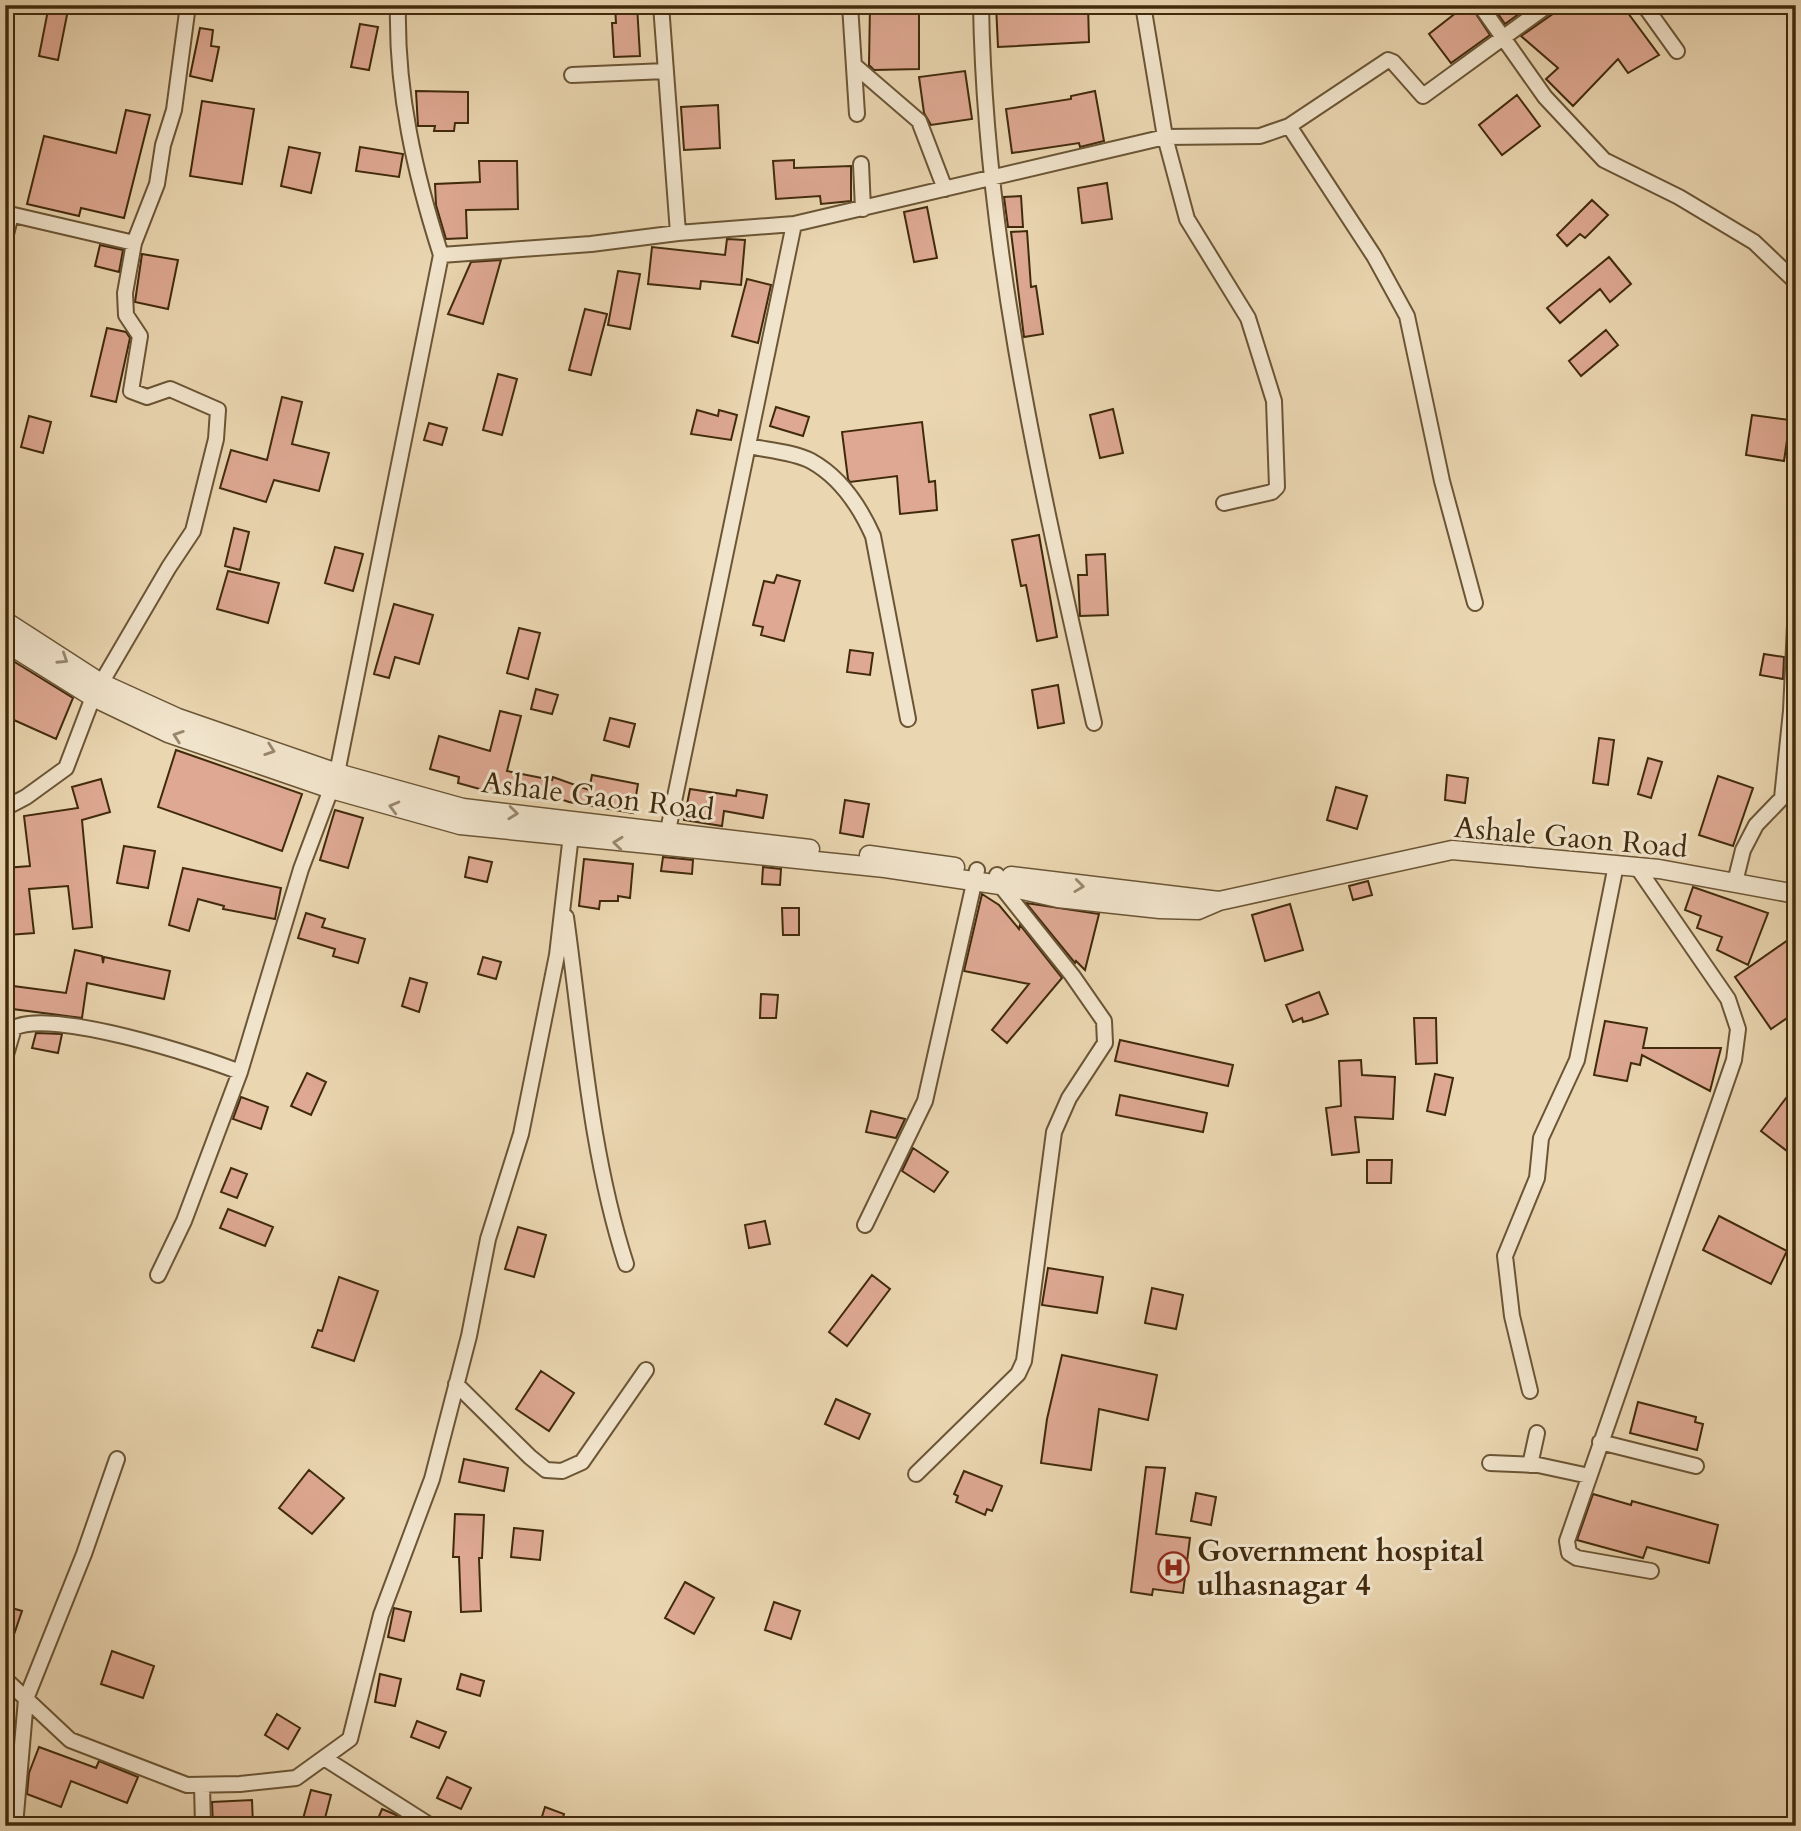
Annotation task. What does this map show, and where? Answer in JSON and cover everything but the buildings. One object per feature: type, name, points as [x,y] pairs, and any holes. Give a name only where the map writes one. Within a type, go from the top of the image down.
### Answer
[{"type":"street","points":[[5,808],[26,797],[66,768],[97,690],[163,577],[194,531],[216,439],[218,410],[170,389],[147,397],[131,391],[140,336],[126,315],[125,293],[134,243],[157,184],[163,145],[174,110],[188,5]]},
{"type":"street","points":[[158,1275],[184,1221],[240,1072],[302,869],[334,781],[441,256],[409,141],[399,61],[398,5]]},
{"type":"street","points":[[661,5],[678,233]]},
{"type":"street","points":[[850,5],[857,114]]},
{"type":"street","points":[[981,5],[990,178],[1032,448],[1094,723]]},
{"type":"street","points":[[1143,5],[1165,137],[1187,219],[1248,317],[1274,401],[1277,487],[1272,492],[1224,503]]},
{"type":"street","points":[[1480,5],[1545,97],[1604,160],[1679,197],[1754,242],[1796,282]]},
{"type":"street","points":[[441,256],[794,224],[1165,137],[1260,136],[1289,125],[1381,62],[1393,62],[1423,96],[1548,5]]},
{"type":"street","points":[[1644,5],[1677,51]]},
{"type":"street","points":[[854,65],[919,121],[945,189]]},
{"type":"street","points":[[572,75],[666,71]]},
{"type":"street","points":[[1289,125],[1374,256],[1407,316],[1442,481],[1475,603]]},
{"type":"street","points":[[860,164],[863,209]]},
{"type":"street","points":[[5,238],[8,214],[134,243]]},
{"type":"street","points":[[666,840],[794,224]]},
{"type":"street","points":[[748,446],[810,460],[840,485],[863,514],[873,536],[908,719]]},
{"type":"street","points":[[1735,882],[1743,850],[1756,825],[1782,798],[1791,711],[1796,604]]},
{"type":"street","name":"Ashale Gaon Road","points":[[5,621],[97,690]]},
{"type":"street","name":"Ashale Gaon Road","points":[[5,642],[97,690],[168,733],[462,816],[840,863],[976,876],[1058,898],[1160,909],[1198,910],[1219,901],[1452,850],[1637,867],[1796,894]]},
{"type":"street","points":[[5,1679],[70,1740],[187,1785],[296,1779],[350,1739],[381,1615],[432,1479],[488,1240],[521,1134],[557,955],[571,830]]},
{"type":"street","points":[[1531,1391],[1512,1316],[1505,1256],[1537,1178],[1541,1138],[1577,1059],[1616,865]]},
{"type":"street","points":[[1637,867],[1728,999],[1738,1030],[1734,1060],[1567,1541],[1569,1553],[1577,1558],[1651,1571]]},
{"type":"street","points":[[865,1225],[925,1101],[976,876]]},
{"type":"street","points":[[916,1474],[1018,1374],[1024,1361],[1054,1132],[1069,1098],[1105,1043],[1107,1034],[1104,1021],[1072,975],[999,880]]},
{"type":"street","points":[[564,897],[592,1105],[613,1224],[626,1264]]},
{"type":"street","points":[[5,1058],[14,1028],[23,1023],[68,1025],[104,1030],[240,1072]]},
{"type":"street","points":[[456,1384],[530,1457],[546,1470],[562,1471],[582,1462],[646,1370]]},
{"type":"street","points":[[1530,1465],[1537,1433]]},
{"type":"street","points":[[1600,1442],[1696,1466]]},
{"type":"street","points":[[15,1826],[26,1699],[84,1554],[117,1459]]},
{"type":"street","points":[[1490,1464],[1530,1465],[1589,1476]]},
{"type":"street","points":[[324,1758],[431,1826]]},
{"type":"street","points":[[202,1785],[203,1826]]},
{"type":"place","name":"Government hospital ulhasnagar 4","points":[[1174,1568]]}]
